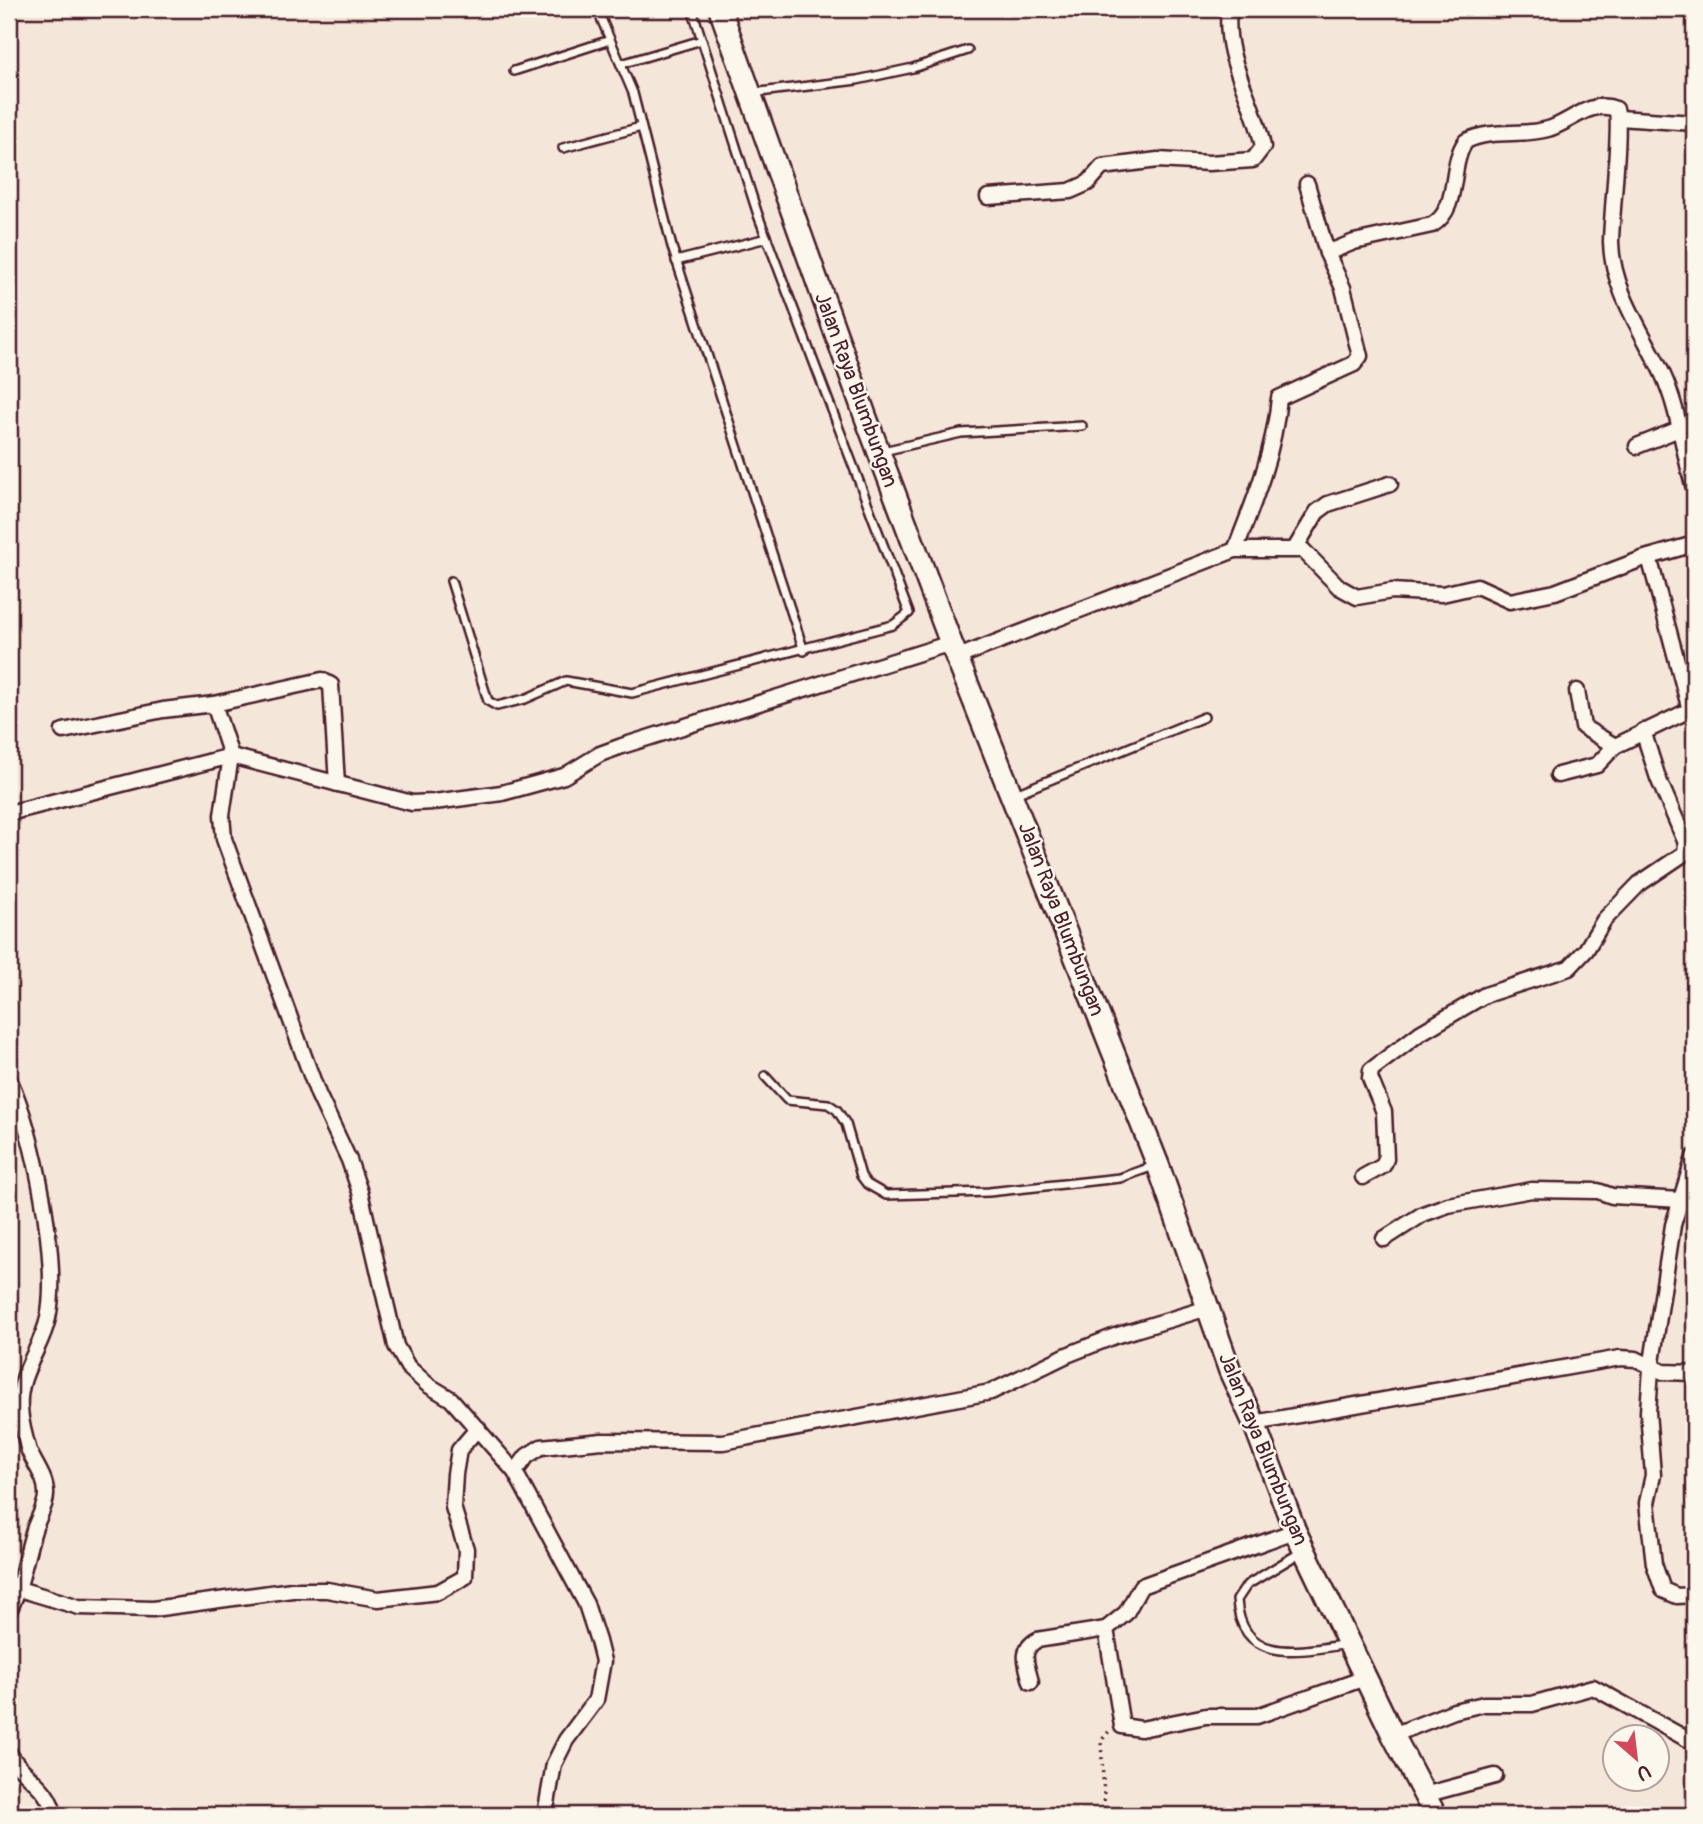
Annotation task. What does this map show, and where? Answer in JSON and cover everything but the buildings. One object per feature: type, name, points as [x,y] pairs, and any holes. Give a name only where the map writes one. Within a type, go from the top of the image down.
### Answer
[{"type":"main road","name":"Jalan Raya Blumbungan","points":[[720,9],[879,452],[954,650],[1158,1165],[1230,1371],[1254,1423],[1300,1541],[1348,1644],[1435,1815]]},
{"type":"street","points":[[988,197],[1070,191],[1088,183],[1096,170],[1113,166],[1158,160],[1209,163],[1253,160],[1263,147],[1235,72],[1226,32],[1229,9]]},
{"type":"street","points":[[1327,253],[1353,242],[1433,225],[1441,220],[1450,201],[1462,147],[1479,135],[1543,131],[1576,114],[1600,108],[1616,109],[1619,118],[1614,163],[1613,260],[1640,335],[1663,375],[1694,488]]},
{"type":"street","points":[[1619,118],[1694,123]]},
{"type":"street","points":[[1234,550],[1260,488],[1276,434],[1279,398],[1354,364],[1360,356],[1343,288],[1327,253],[1307,184]]},
{"type":"street","points":[[1637,446],[1678,427],[1694,423]]},
{"type":"street","points":[[1296,547],[1317,512],[1328,504],[1390,484]]},
{"type":"street","points":[[9,813],[231,756],[412,803],[502,793],[564,776],[600,754],[622,746],[954,650],[1234,550],[1296,547],[1307,554],[1339,587],[1357,597],[1392,590],[1442,594],[1477,586],[1510,601],[1555,592],[1649,557],[1694,544]]},
{"type":"street","points":[[1558,775],[1597,765],[1615,746],[1692,709],[1649,557]]},
{"type":"street","points":[[63,731],[163,710],[214,704],[322,680],[331,685],[337,784]]},
{"type":"street","points":[[1577,691],[1583,727],[1615,746]]},
{"type":"street","points":[[214,704],[231,756],[222,815],[224,839],[318,1094],[353,1170],[370,1226],[396,1346],[408,1367],[428,1385],[452,1399],[515,1472],[586,1604],[603,1661],[596,1700],[566,1740],[554,1764],[545,1815]]},
{"type":"street","points":[[1363,1177],[1383,1167],[1386,1159],[1384,1112],[1370,1078],[1371,1070],[1420,1033],[1485,995],[1545,978],[1569,968],[1586,950],[1604,920],[1639,884],[1685,853],[1686,843],[1658,778],[1643,731]]},
{"type":"street","points":[[9,1079],[20,1102],[29,1134],[52,1264],[52,1299],[47,1323],[33,1351],[20,1408],[30,1451],[40,1471],[46,1495],[14,1588],[9,1611]]},
{"type":"street","points":[[1694,1157],[1673,1225],[1651,1369],[1648,1412],[1653,1475],[1647,1503],[1654,1564],[1662,1590],[1677,1596],[1694,1595]]},
{"type":"street","points":[[1384,1239],[1423,1214],[1448,1205],[1532,1190],[1598,1191],[1612,1196],[1681,1200]]},
{"type":"street","points":[[515,1472],[527,1456],[541,1447],[602,1441],[723,1442],[991,1392],[1067,1355],[1115,1336],[1208,1308]]},
{"type":"street","points":[[1254,1423],[1620,1358],[1636,1359],[1651,1369],[1694,1373]]},
{"type":"street","points":[[14,1588],[79,1607],[153,1609],[292,1590],[327,1590],[378,1599],[439,1592],[465,1577],[466,1549],[453,1507],[455,1474],[459,1450],[478,1428]]},
{"type":"street","points":[[1031,1682],[1025,1654],[1028,1644],[1037,1640],[1106,1629],[1126,1613],[1141,1586],[1150,1580],[1300,1541]]},
{"type":"street","points":[[1106,1629],[1122,1726],[1141,1729],[1206,1717],[1257,1716],[1365,1678]]},
{"type":"street","points":[[1393,1735],[1454,1711],[1484,1704],[1532,1704],[1593,1687],[1694,1743]]},
{"type":"street","points":[[9,1753],[15,1764],[47,1792],[54,1815]]},
{"type":"street","points":[[1424,1795],[1495,1776]]},
{"type":"lane","points":[[597,9],[633,93],[677,261],[804,651]]},
{"type":"lane","points":[[452,581],[488,701],[497,706],[525,699],[566,681],[632,693],[804,651],[893,625],[909,613],[767,238],[692,9]]},
{"type":"lane","points":[[514,71],[610,40]]},
{"type":"lane","points":[[621,64],[702,40]]},
{"type":"lane","points":[[748,93],[857,80],[914,68],[968,50]]},
{"type":"lane","points":[[563,148],[641,127]]},
{"type":"lane","points":[[677,261],[767,238]]},
{"type":"lane","points":[[879,452],[961,433],[1082,426]]},
{"type":"lane","points":[[1013,795],[1204,717]]},
{"type":"lane","points":[[765,1076],[787,1100],[828,1104],[837,1110],[846,1124],[861,1175],[867,1185],[886,1195],[1002,1191],[1120,1178],[1158,1165]]},
{"type":"lane","points":[[1300,1541],[1247,1585],[1237,1600],[1241,1626],[1257,1643],[1271,1648],[1298,1651],[1348,1644]]},
{"type":"path","points":[[1105,1815],[1101,1741],[1110,1729],[1122,1726]]}]
